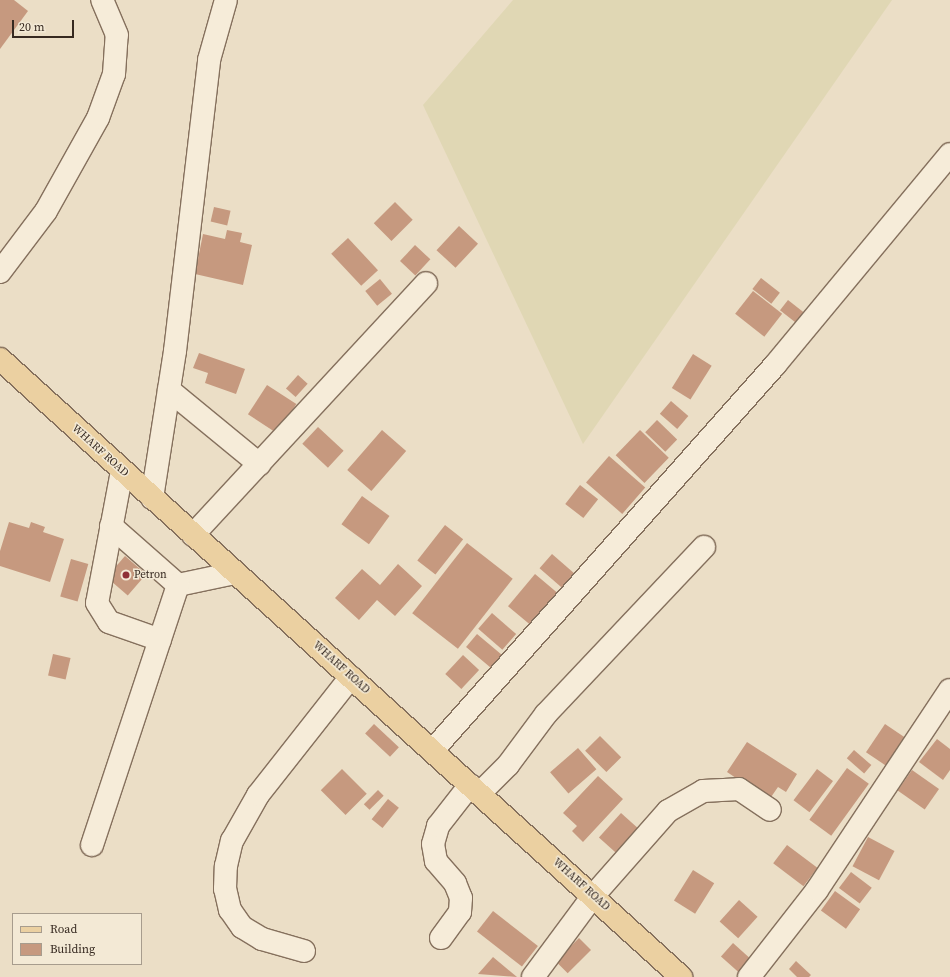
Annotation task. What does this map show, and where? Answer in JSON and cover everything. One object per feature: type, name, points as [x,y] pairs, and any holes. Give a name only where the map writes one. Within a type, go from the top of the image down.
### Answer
[{"type":"main road","name":"WHARF ROAD","points":[[0,359],[122,471],[433,750],[681,977]]},
{"type":"street","points":[[0,272],[46,211],[98,118],[114,74],[117,35],[102,0]]},
{"type":"street","points":[[152,498],[169,390],[206,75],[226,0]]},
{"type":"street","points":[[433,750],[775,365],[950,154]]},
{"type":"street","points":[[193,535],[426,283]]},
{"type":"street","points":[[169,390],[259,464]]},
{"type":"street","points":[[122,471],[98,586],[100,614],[121,629],[160,640]]},
{"type":"street","points":[[111,526],[178,585]]},
{"type":"street","points":[[441,938],[460,912],[461,898],[455,883],[436,861],[433,844],[438,826],[475,789],[508,765],[546,714],[704,547]]},
{"type":"street","points":[[178,585],[235,573]]},
{"type":"street","points":[[92,845],[178,585]]},
{"type":"street","points":[[304,952],[262,939],[242,927],[230,910],[225,889],[226,866],[232,842],[258,796],[351,677]]},
{"type":"street","points":[[749,977],[817,890],[950,690]]},
{"type":"street","points":[[532,977],[593,896],[668,811],[687,798],[703,791],[739,789],[770,810]]},
{"type":"shaded area","points":[[513,0],[892,0],[583,444],[423,105]]},
{"type":"building","points":[[0,0],[14,0],[28,11],[0,49]]},
{"type":"building","points":[[395,202],[413,220],[391,241],[374,223]]},
{"type":"building","points":[[214,207],[231,211],[227,225],[211,222]]},
{"type":"building","points":[[459,226],[478,244],[456,268],[436,250]]},
{"type":"building","points":[[227,230],[242,233],[240,242],[252,245],[243,285],[195,274],[203,234],[225,239]]},
{"type":"building","points":[[348,238],[378,270],[361,286],[331,254]]},
{"type":"building","points":[[415,245],[430,259],[415,275],[400,261]]},
{"type":"building","points":[[761,278],[780,293],[771,304],[752,289]]},
{"type":"building","points":[[380,279],[392,294],[377,306],[365,291]]},
{"type":"building","points":[[753,291],[782,314],[764,337],[735,314]]},
{"type":"building","points":[[788,300],[806,314],[798,324],[780,310]]},
{"type":"building","points":[[199,353],[245,369],[236,394],[205,383],[208,373],[193,368]]},
{"type":"building","points":[[693,354],[712,366],[690,400],[672,388]]},
{"type":"building","points":[[298,375],[308,384],[296,397],[286,388]]},
{"type":"building","points":[[267,385],[296,404],[277,433],[248,414]]},
{"type":"building","points":[[671,401],[688,416],[677,429],[660,414]]},
{"type":"building","points":[[657,420],[677,439],[665,452],[645,432]]},
{"type":"building","points":[[318,427],[344,451],[328,468],[302,444]]},
{"type":"building","points":[[382,430],[406,451],[371,491],[347,470]]},
{"type":"building","points":[[640,430],[669,458],[644,483],[616,455]]},
{"type":"building","points":[[609,456],[645,487],[622,514],[586,482]]},
{"type":"building","points":[[580,485],[598,499],[583,518],[565,504]]},
{"type":"building","points":[[362,496],[390,516],[369,544],[341,524]]},
{"type":"building","points":[[9,522],[29,528],[31,522],[45,527],[43,532],[64,539],[50,582],[0,566],[0,551]]},
{"type":"building","points":[[445,525],[463,539],[435,575],[417,560]]},
{"type":"building","points":[[467,543],[513,579],[458,649],[412,613]]},
{"type":"building","points":[[552,554],[576,575],[564,589],[540,568]]},
{"type":"building","name":"Petron","points":[[125,556],[146,574],[128,596],[107,577]]},
{"type":"building","points":[[71,559],[88,564],[78,601],[60,596]]},
{"type":"building","points":[[398,564],[422,586],[395,616],[377,600],[359,620],[335,598],[362,569],[380,585]]},
{"type":"building","points":[[535,574],[559,594],[532,626],[508,606]]},
{"type":"building","points":[[492,613],[516,634],[502,650],[478,629]]},
{"type":"building","points":[[477,634],[504,656],[493,670],[466,647]]},
{"type":"building","points":[[53,654],[71,658],[66,679],[48,675]]},
{"type":"building","points":[[463,655],[479,670],[461,689],[445,674]]},
{"type":"building","points":[[374,724],[399,747],[390,757],[365,734]]},
{"type":"building","points":[[885,724],[906,738],[887,766],[866,752]]},
{"type":"building","points":[[600,736],[621,757],[606,772],[585,751]]},
{"type":"building","points":[[937,739],[950,749],[950,770],[943,780],[919,762]]},
{"type":"building","points":[[747,742],[797,774],[786,792],[778,787],[769,800],[727,772]]},
{"type":"building","points":[[578,748],[596,769],[568,793],[550,772]]},
{"type":"building","points":[[854,750],[871,765],[864,773],[847,758]]},
{"type":"building","points":[[847,768],[869,784],[831,836],[809,820]]},
{"type":"building","points":[[342,769],[367,794],[346,815],[321,790]]},
{"type":"building","points":[[817,769],[833,781],[810,812],[794,800]]},
{"type":"building","points":[[912,770],[939,789],[925,809],[898,790]]},
{"type":"building","points":[[598,776],[623,799],[583,842],[572,831],[577,826],[563,813]]},
{"type":"building","points":[[378,790],[384,796],[370,810],[364,804]]},
{"type":"building","points":[[388,799],[399,808],[383,828],[372,819]]},
{"type":"building","points":[[621,813],[639,829],[617,854],[599,838]]},
{"type":"building","points":[[868,837],[894,851],[879,880],[853,866]]},
{"type":"building","points":[[787,845],[817,868],[804,886],[773,863]]},
{"type":"building","points":[[693,870],[714,883],[695,914],[674,901]]},
{"type":"building","points":[[851,872],[872,888],[860,904],[839,888]]},
{"type":"building","points":[[835,891],[860,909],[846,929],[821,910]]},
{"type":"building","points":[[739,900],[758,917],[738,938],[720,922]]},
{"type":"building","points":[[493,911],[538,946],[522,967],[477,931]]},
{"type":"building","points":[[579,938],[591,950],[568,973],[556,961]]},
{"type":"building","points":[[733,943],[752,960],[740,973],[721,956]]},
{"type":"building","points":[[493,957],[517,977],[478,974]]},
{"type":"building","points":[[796,961],[811,975],[809,977],[797,977],[789,969]]},
{"type":"place","name":"Petron","points":[[126,575]]}]
